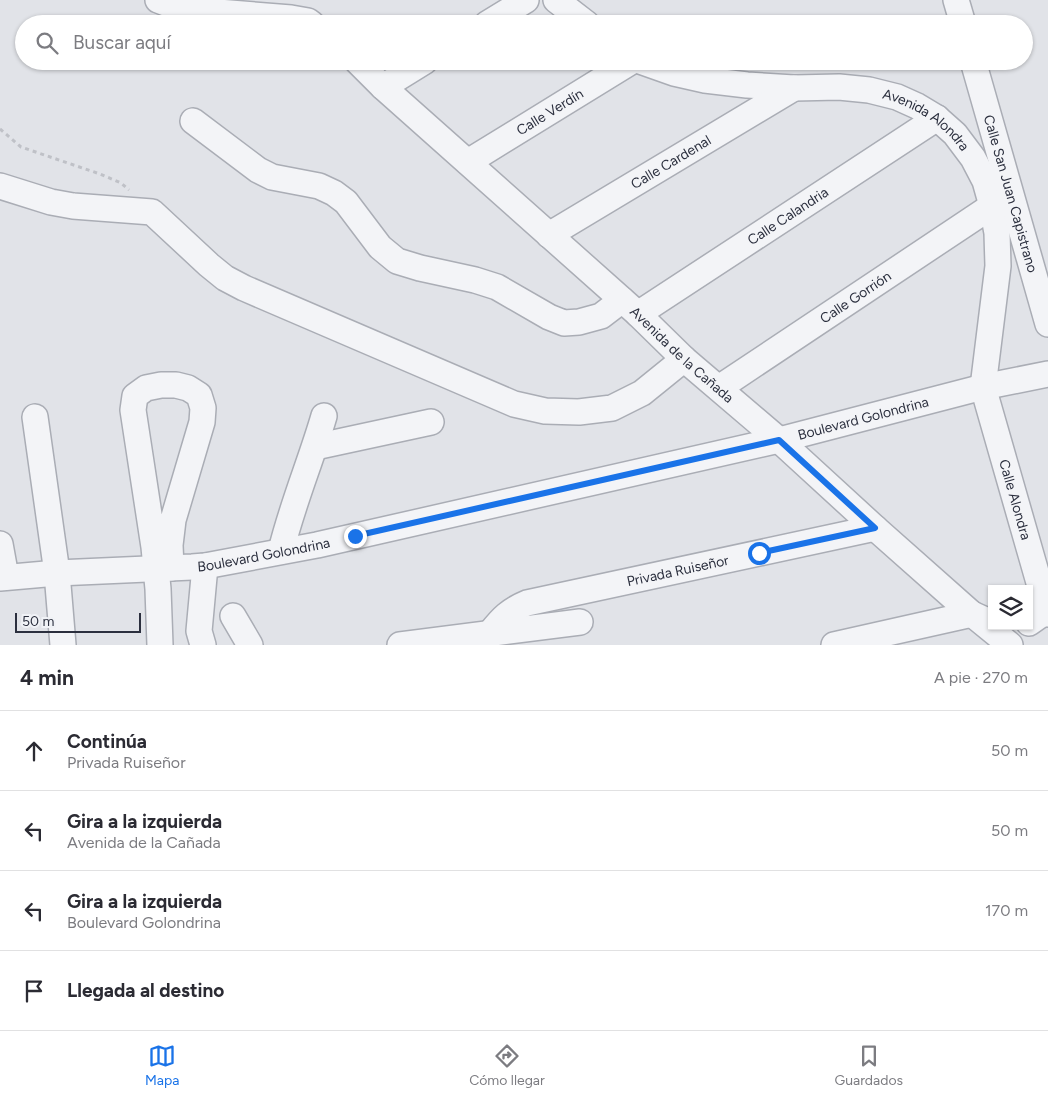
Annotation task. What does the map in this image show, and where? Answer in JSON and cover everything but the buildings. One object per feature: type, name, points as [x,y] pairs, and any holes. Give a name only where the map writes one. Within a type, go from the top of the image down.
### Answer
[{"type":"street","points":[[158,0],[176,7],[194,10],[255,15]]},
{"type":"street","points":[[502,15],[526,0]]},
{"type":"street","points":[[556,0],[575,15]]},
{"type":"street","points":[[956,0],[960,15]]},
{"type":"street","name":"Avenida de la Cañada","points":[[366,70],[630,307],[684,359],[779,440],[875,528],[1010,645]]},
{"type":"street","points":[[383,86],[410,70]]},
{"type":"street","name":"Calle Verdín","points":[[468,162],[617,70]]},
{"type":"street","name":"Avenida Alondra","points":[[666,70],[705,80],[747,85],[794,88],[839,87],[869,90],[897,97],[917,106],[937,118],[955,134],[973,158],[985,181],[997,233],[998,266],[983,387]]},
{"type":"street","name":"Calle San Juan Capistrano","points":[[976,70],[1048,324]]},
{"type":"street","name":"Calle Cardenal","points":[[549,235],[794,88]]},
{"type":"street","name":"Calle Calandria","points":[[193,121],[258,170],[272,178],[319,186],[334,193],[346,202],[380,247],[397,260],[420,268],[475,280],[497,287],[549,317],[564,323],[580,322],[630,307],[937,118]]},
{"type":"street","points":[[0,186],[51,202],[73,206],[152,212],[225,278],[244,288],[514,404],[545,411],[579,412],[612,408],[642,393],[684,359]]},
{"type":"street","name":"Calle Gorrión","points":[[719,388],[992,206]]},
{"type":"street","name":"Boulevard Golondrina","points":[[3,578],[58,573],[205,566],[282,551],[779,440],[983,387],[1048,374]]},
{"type":"street","points":[[160,645],[158,589],[164,569],[170,544],[173,520],[202,422],[203,408],[199,395],[188,388],[176,385],[146,388],[135,396],[132,410],[154,547],[164,569]]},
{"type":"street","name":"Calle Alondra","points":[[983,387],[1041,615]]},
{"type":"street","points":[[282,551],[286,530],[315,448],[324,416]]},
{"type":"street","points":[[35,417],[58,573],[63,645]]},
{"type":"street","points":[[315,448],[431,422]]},
{"type":"street","points":[[298,498],[307,527],[317,544]]},
{"type":"street","name":"Privada Ruiseñor","points":[[491,632],[502,618],[514,608],[526,603],[875,528]]},
{"type":"street","points":[[0,544],[3,578]]},
{"type":"street","points":[[203,645],[199,631],[205,566]]},
{"type":"street","points":[[232,616],[250,645]]},
{"type":"street","points":[[834,645],[982,619]]},
{"type":"street","points":[[400,645],[580,622]]},
{"type":"path","points":[[0,129],[21,147],[121,183],[135,194],[152,212]]},
{"type":"route","points":[[355,536],[779,440],[875,528],[759,553]]}]
